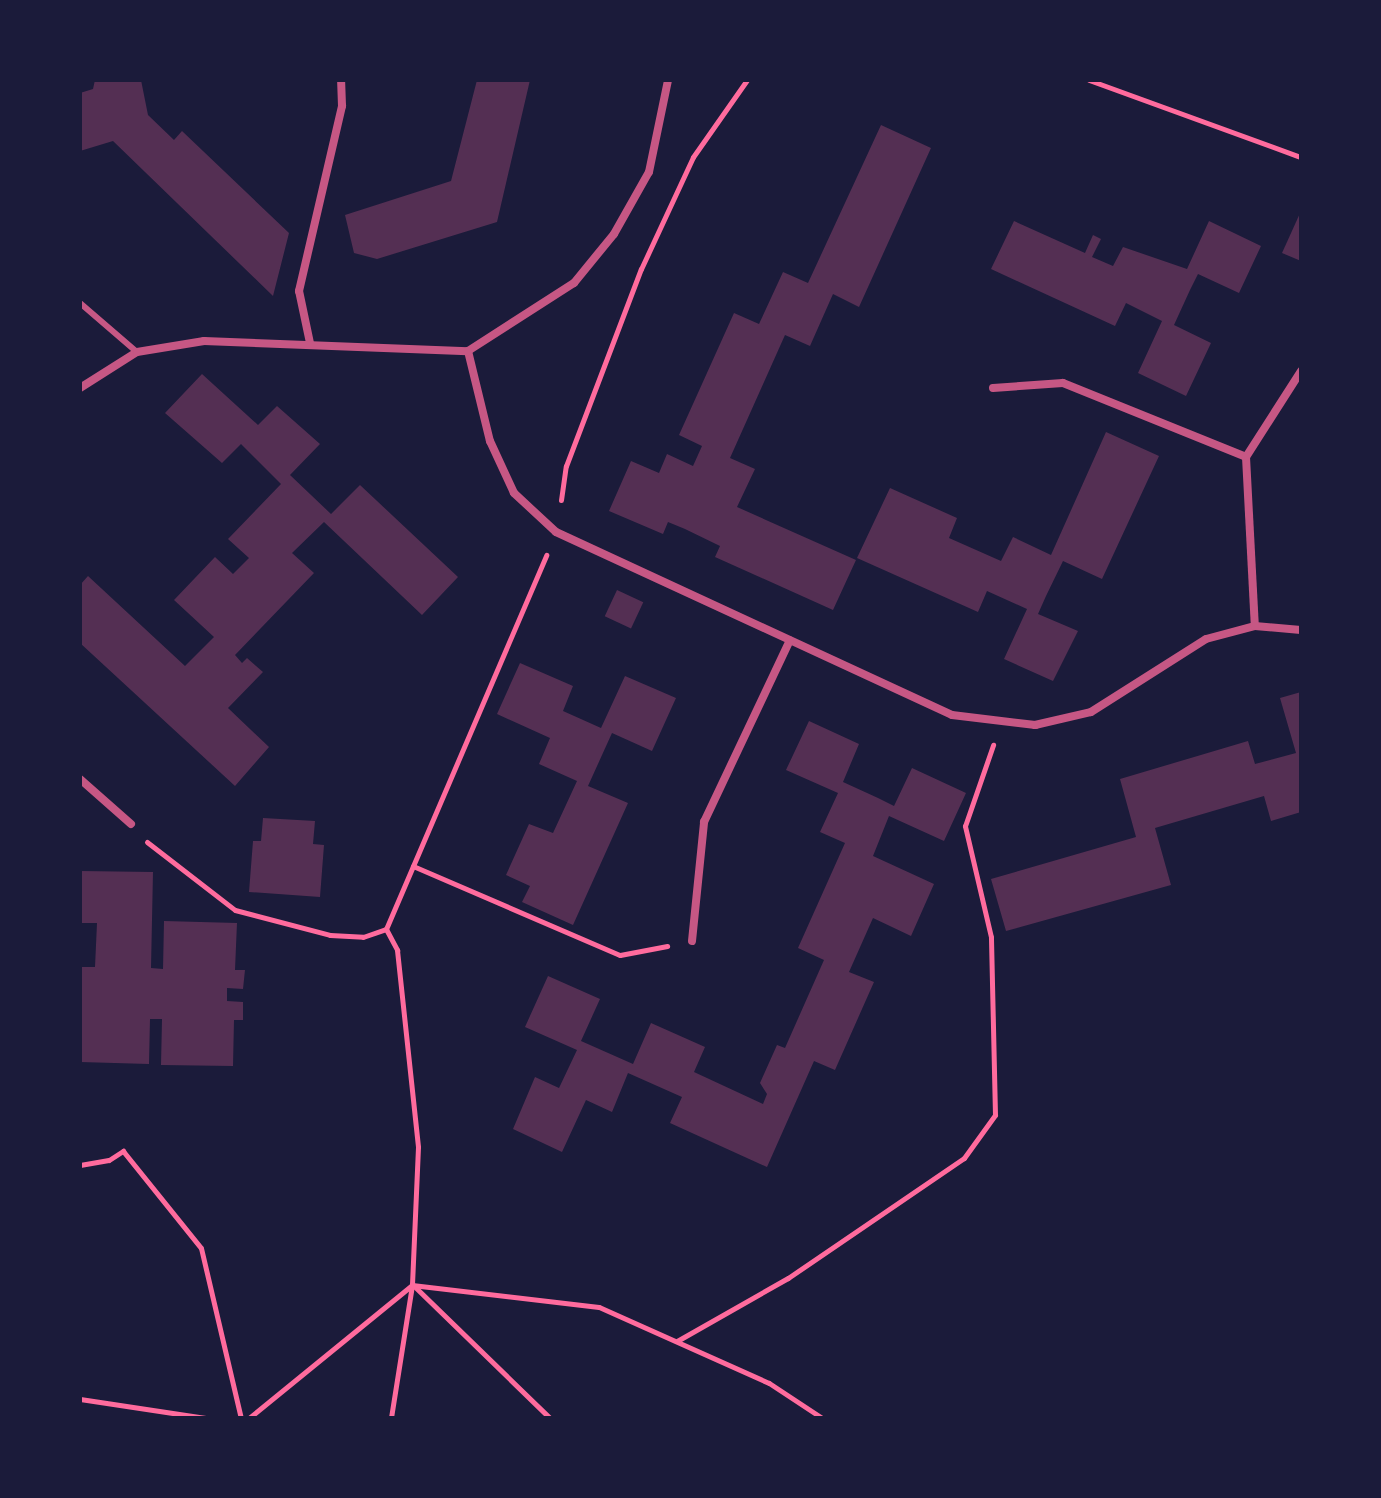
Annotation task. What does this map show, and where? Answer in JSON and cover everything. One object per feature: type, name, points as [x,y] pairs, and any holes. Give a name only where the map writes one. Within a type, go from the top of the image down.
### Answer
[{"type":"street","points":[[310,343],[299,291],[342,106],[341,80]]},
{"type":"street","points":[[80,388],[137,352],[204,341],[468,351],[574,283],[614,234],[649,172],[668,80]]},
{"type":"street","points":[[468,351],[490,441],[514,493],[556,532],[952,715],[998,725],[1035,725],[1091,712],[1206,639],[1255,626],[1301,630]]},
{"type":"street","points":[[1255,626],[1246,457],[1301,371]]},
{"type":"street","points":[[993,388],[1063,383],[1246,457]]},
{"type":"street","points":[[692,941],[704,822],[790,640]]},
{"type":"street","points":[[80,779],[131,824]]},
{"type":"lane","points":[[80,303],[137,352]]},
{"type":"path","points":[[131,824],[166,861],[235,910],[330,935],[363,937],[386,929],[556,532],[566,466],[641,269],[693,157],[747,80]]},
{"type":"path","points":[[1089,80],[1301,157]]},
{"type":"path","points":[[677,1341],[788,1278],[964,1158],[995,1115],[991,937],[965,826],[998,725]]},
{"type":"path","points":[[413,866],[620,955],[692,941]]},
{"type":"path","points":[[386,929],[397,950],[418,1147],[412,1285],[391,1418]]},
{"type":"path","points":[[80,1165],[109,1160],[123,1151],[201,1248],[241,1418]]},
{"type":"path","points":[[412,1285],[550,1418]]},
{"type":"path","points":[[249,1418],[412,1285],[599,1307],[769,1383],[822,1418]]},
{"type":"path","points":[[80,1399],[206,1418]]},
{"type":"building","points":[[95,80],[141,80],[148,115],[174,140],[182,131],[289,233],[273,296],[113,141],[80,151],[80,93],[93,89]]},
{"type":"building","points":[[477,80],[530,80],[497,222],[377,259],[354,253],[345,215],[451,181]]},
{"type":"building","points":[[881,125],[931,148],[859,307],[833,294],[810,346],[785,335],[730,458],[755,469],[737,507],[856,560],[833,610],[715,557],[720,546],[685,529],[668,522],[663,534],[609,511],[631,461],[659,473],[667,454],[693,466],[702,446],[679,435],[734,313],[759,324],[783,272],[808,283]]},
{"type":"building","points":[[1301,211],[1301,261],[1282,253]]},
{"type":"building","points":[[1014,221],[1085,253],[1093,235],[1101,239],[1092,257],[1113,266],[1123,247],[1187,269],[1209,221],[1261,246],[1239,293],[1198,274],[1190,290],[1174,325],[1211,343],[1186,396],[1138,373],[1162,321],[1126,303],[1115,326],[991,269]]},
{"type":"building","points":[[202,374],[258,425],[277,406],[320,444],[290,475],[331,514],[360,485],[458,577],[422,615],[324,522],[292,553],[314,573],[235,655],[242,663],[247,658],[263,672],[228,708],[269,747],[235,786],[80,643],[80,585],[88,576],[185,666],[214,637],[174,600],[215,557],[233,574],[249,558],[228,539],[281,484],[241,444],[222,463],[165,413]]},
{"type":"building","points":[[1106,432],[1159,456],[1102,579],[1063,561],[1046,596],[1038,614],[1078,631],[1053,681],[1004,659],[1027,609],[987,591],[978,612],[857,558],[890,488],[957,518],[949,538],[1001,561],[1013,537],[1051,555]]},
{"type":"building","points":[[617,590],[643,602],[631,629],[605,616]]},
{"type":"building","points":[[520,663],[573,686],[563,711],[601,728],[625,676],[676,698],[652,751],[612,733],[588,786],[628,803],[573,925],[522,902],[530,886],[506,875],[529,824],[553,833],[577,781],[539,764],[550,738],[497,714]]},
{"type":"building","points":[[1301,692],[1301,812],[1271,821],[1264,796],[1155,828],[1171,885],[1006,931],[991,879],[1136,837],[1120,779],[1248,741],[1255,764],[1296,753],[1280,698]]},
{"type":"building","points":[[809,721],[859,744],[843,782],[894,806],[912,768],[966,793],[944,841],[889,816],[873,856],[934,884],[911,936],[873,918],[849,972],[874,982],[835,1070],[814,1061],[767,1167],[670,1123],[682,1097],[628,1073],[612,1112],[586,1100],[562,1152],[513,1129],[535,1077],[559,1088],[577,1050],[525,1027],[548,976],[600,999],[581,1041],[633,1064],[651,1023],[705,1047],[694,1072],[763,1104],[767,1094],[760,1083],[777,1045],[785,1048],[824,960],[798,948],[845,843],[820,832],[838,793],[786,770]]},
{"type":"building","points":[[263,818],[315,821],[313,844],[324,845],[320,897],[249,892],[253,841],[261,841]]},
{"type":"building","points":[[80,871],[153,872],[151,968],[163,969],[164,921],[237,923],[235,970],[245,970],[243,989],[227,988],[227,1001],[243,1002],[243,1020],[234,1020],[233,1066],[161,1065],[162,1019],[150,1019],[149,1064],[80,1062],[80,967],[95,967],[97,923],[80,923]]}]
